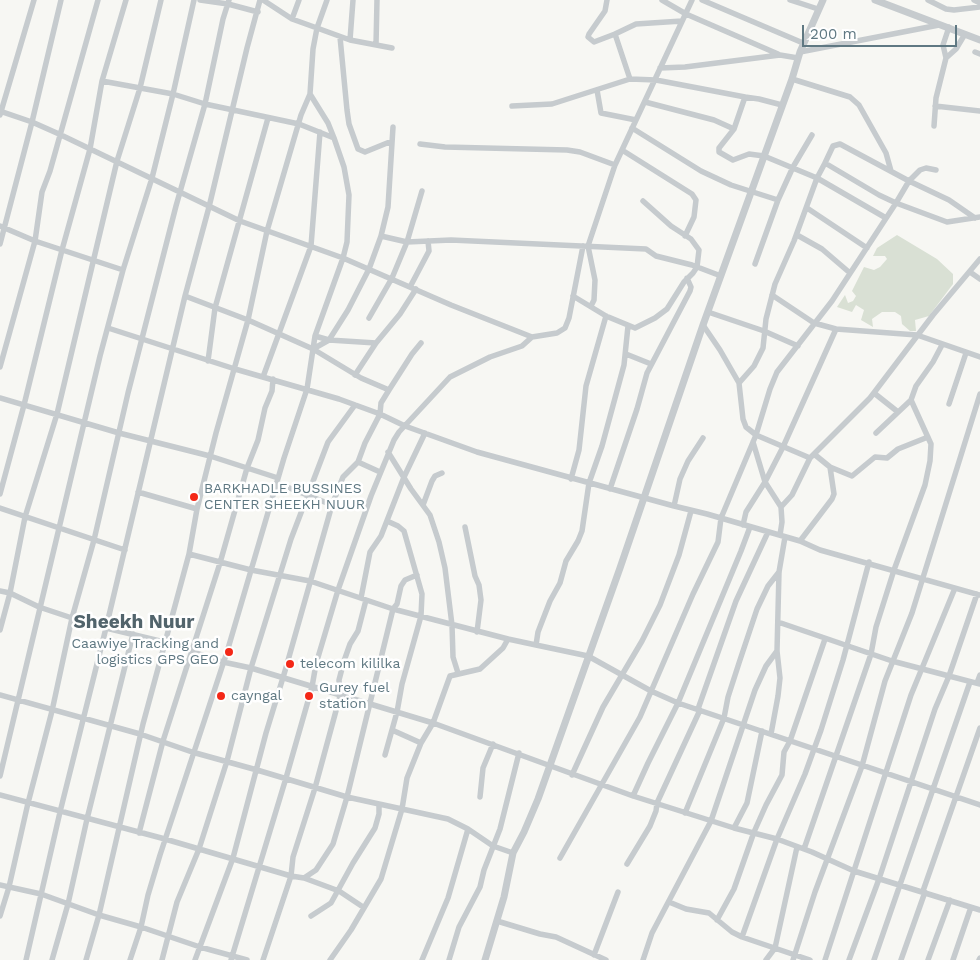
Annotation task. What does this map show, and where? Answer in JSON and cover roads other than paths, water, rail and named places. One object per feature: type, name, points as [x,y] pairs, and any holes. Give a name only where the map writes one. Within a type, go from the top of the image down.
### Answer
[{"type":"street","points":[[34,0],[0,112],[32,122],[59,134],[240,221],[369,268],[532,337],[557,333],[565,328],[569,318],[585,246],[615,165],[692,0]]},
{"type":"street","points":[[0,244],[2,226],[32,122],[61,0]]},
{"type":"street","points":[[0,367],[35,242],[42,192],[50,171],[98,0]]},
{"type":"street","points":[[0,494],[62,250],[90,149],[102,81],[126,0]]},
{"type":"street","points":[[0,630],[10,593],[25,517],[56,414],[117,161],[140,88],[161,0]]},
{"type":"street","points":[[0,776],[84,422],[123,270],[152,178],[194,0]]},
{"type":"street","points":[[201,0],[228,2],[258,12]]},
{"type":"street","points":[[26,960],[185,296],[209,207],[247,48],[262,0],[292,19],[340,37],[392,48]]},
{"type":"street","points":[[292,19],[300,0]]},
{"type":"street","points":[[86,960],[99,915],[140,734],[189,554],[210,456],[248,320],[268,231],[299,124],[310,94],[313,49],[317,28],[327,0]]},
{"type":"street","points":[[350,40],[353,0]]},
{"type":"street","points":[[376,45],[377,0]]},
{"type":"street","points":[[607,0],[605,11],[588,37],[594,42],[636,24],[682,21]]},
{"type":"street","points":[[662,0],[686,14],[780,54]]},
{"type":"street","points":[[702,0],[803,43]]},
{"type":"street","points":[[790,0],[818,9]]},
{"type":"street","points":[[485,960],[504,897],[513,853],[528,824],[550,765],[605,612],[703,325],[792,79],[803,43],[823,0]]},
{"type":"street","points":[[875,0],[980,40]]},
{"type":"street","points":[[928,0],[946,9],[980,7]]},
{"type":"street","points":[[974,0],[980,3]]},
{"type":"street","points":[[0,916],[9,887],[52,710],[72,618],[94,540],[119,432],[180,193],[205,104],[228,2]]},
{"type":"street","points":[[660,68],[685,67],[780,54],[799,55],[941,24]]},
{"type":"street","points":[[934,126],[935,106],[946,58],[943,45],[948,27]]},
{"type":"street","points":[[615,34],[630,79]]},
{"type":"street","points":[[946,58],[956,49],[964,34]]},
{"type":"street","points":[[340,37],[349,124],[358,149],[365,152],[392,142]]},
{"type":"street","points":[[512,106],[552,104],[630,79],[656,80],[782,105]]},
{"type":"street","points":[[792,79],[850,97],[859,105],[886,153],[891,171]]},
{"type":"street","points":[[102,81],[173,94],[205,104],[299,124],[334,138]]},
{"type":"street","points":[[597,90],[601,113],[636,120]]},
{"type":"street","points":[[130,960],[165,839],[223,662],[307,389],[315,336],[343,258],[349,226],[349,195],[344,167],[328,123],[310,94]]},
{"type":"street","points":[[745,98],[734,129],[719,152],[733,160],[749,154],[764,156],[792,167],[817,178],[886,218]]},
{"type":"street","points":[[646,102],[714,120],[734,129]]},
{"type":"street","points":[[935,106],[980,111]]},
{"type":"street","points":[[208,361],[215,308],[268,118]]},
{"type":"street","points":[[312,349],[329,340],[348,310],[369,268],[381,236],[388,207],[393,127]]},
{"type":"street","points":[[632,128],[701,171],[752,192],[778,200]]},
{"type":"street","points":[[264,377],[310,246],[320,132]]},
{"type":"street","points":[[755,264],[792,167],[812,135]]},
{"type":"street","points":[[420,144],[445,147],[567,150],[580,152],[615,165]]},
{"type":"street","points":[[739,383],[760,356],[765,340],[764,331],[775,284],[797,235],[817,178],[833,146],[840,144],[978,217]]},
{"type":"street","points":[[622,150],[692,194],[696,200],[694,216],[685,236]]},
{"type":"street","points":[[825,163],[879,195],[947,222],[978,217]]},
{"type":"street","points":[[560,858],[640,717],[696,587],[718,542],[720,518],[756,436],[777,372],[832,301],[909,181],[920,170],[926,168],[936,170]]},
{"type":"street","points":[[369,318],[392,278],[407,242],[422,191]]},
{"type":"street","points":[[573,296],[606,316],[635,328],[663,314],[687,278],[697,267],[699,262],[698,246],[671,226],[643,201]]},
{"type":"street","points":[[807,208],[867,248]]},
{"type":"street","points":[[2,226],[35,242],[123,270]]},
{"type":"street","points":[[797,235],[822,249],[850,273]]},
{"type":"street","points":[[381,236],[407,242],[451,240],[646,249],[656,256],[697,267],[721,276]]},
{"type":"street","points":[[355,375],[376,343],[400,314],[429,251],[428,241]]},
{"type":"street","points":[[585,246],[595,280],[594,300],[591,306]]},
{"type":"street","points":[[781,507],[792,495],[812,456],[874,393],[917,335],[980,259]]},
{"type":"street","points":[[970,272],[980,279]]},
{"type":"street","points":[[610,489],[650,364],[690,291],[687,278]]},
{"type":"street","points":[[772,295],[814,323],[836,329],[917,335],[980,357]]},
{"type":"street","points":[[185,296],[248,320],[312,349],[355,375],[389,390]]},
{"type":"street","points":[[708,312],[764,331],[798,346]]},
{"type":"street","points":[[571,478],[579,450],[586,386],[606,316]]},
{"type":"street","points":[[703,325],[739,383],[743,419],[746,427],[756,436],[812,456],[830,467],[852,476],[875,457],[887,458],[898,449],[928,437]]},
{"type":"street","points":[[536,645],[538,632],[556,591],[566,561],[578,542],[582,531],[589,483],[602,446],[626,354],[628,326]]},
{"type":"street","points":[[108,328],[172,350],[307,389],[355,405],[405,426],[477,452],[720,518],[800,541],[820,550],[869,562],[979,595],[935,710],[879,879],[849,960]]},
{"type":"street","points":[[743,525],[746,512],[765,482],[783,447],[836,329]]},
{"type":"street","points":[[315,336],[329,340],[376,343]]},
{"type":"street","points":[[231,958],[286,778],[338,590],[388,452],[399,432],[450,377],[490,358],[522,346],[532,337]]},
{"type":"street","points":[[196,960],[233,858],[266,733],[332,505],[342,477],[358,462],[365,443],[380,414],[381,403],[421,343]]},
{"type":"street","points":[[876,433],[911,400],[916,386],[933,362],[942,345]]},
{"type":"street","points":[[949,404],[966,353]]},
{"type":"street","points":[[626,354],[650,364]]},
{"type":"street","points":[[139,833],[163,741],[220,563],[247,468],[258,440],[265,408],[272,391],[273,379]]},
{"type":"street","points":[[874,393],[898,412]]},
{"type":"street","points":[[794,957],[862,766],[892,661],[912,613],[980,394]]},
{"type":"street","points":[[0,398],[150,441],[210,456],[278,480],[332,505]]},
{"type":"street","points":[[766,960],[775,948],[800,848],[845,731],[854,698],[871,654],[876,626],[894,570],[925,485],[931,444],[911,400]]},
{"type":"street","points":[[162,960],[177,902],[199,849],[227,761],[251,668],[279,575],[307,494],[328,442],[355,405]]},
{"type":"street","points":[[263,960],[291,876],[293,857],[316,788],[340,696],[339,680],[344,661],[350,644],[358,631],[370,552],[381,536],[404,477],[425,433]]},
{"type":"street","points":[[674,506],[680,479],[702,438]]},
{"type":"street","points":[[753,442],[765,482],[781,507],[782,522],[776,651],[780,678],[771,734]]},
{"type":"street","points":[[388,452],[430,516],[439,542],[445,568],[454,657],[458,674]]},
{"type":"street","points":[[358,462],[380,472]]},
{"type":"street","points":[[800,541],[832,499],[834,494],[830,467]]},
{"type":"street","points":[[423,505],[432,481],[435,476],[442,473]]},
{"type":"street","points":[[138,492],[198,509]]},
{"type":"street","points":[[0,508],[125,550]]},
{"type":"street","points":[[572,775],[603,707],[660,605],[679,555],[691,511]]},
{"type":"street","points":[[385,755],[421,616],[422,594],[404,532],[398,526],[386,521]]},
{"type":"street","points":[[465,527],[481,600],[477,632]]},
{"type":"street","points":[[633,796],[678,703],[750,527]]},
{"type":"street","points":[[627,864],[650,826],[657,803],[699,709],[736,601],[768,532]]},
{"type":"street","points":[[189,554],[252,570],[310,580],[393,609],[477,632],[588,656],[622,676],[678,703],[979,805],[980,798]]},
{"type":"street","points":[[742,937],[777,838],[814,749],[841,668],[869,562]]},
{"type":"street","points":[[685,813],[724,718],[736,672],[758,609],[768,586],[779,572]]},
{"type":"street","points":[[304,878],[316,870],[333,844],[347,797],[393,609],[397,604],[401,586],[405,580],[417,575]]},
{"type":"street","points":[[825,960],[921,668],[954,588]]},
{"type":"street","points":[[0,591],[10,593],[39,607],[72,618],[192,650],[223,662],[251,668],[433,723],[633,796],[734,828],[777,838],[828,858],[854,871],[980,910]]},
{"type":"street","points":[[778,622],[892,661],[970,682],[978,684],[980,675]]},
{"type":"street","points":[[52,960],[68,904],[133,634]]},
{"type":"street","points":[[330,960],[351,930],[381,879],[402,809],[407,778],[421,743],[433,723],[450,676],[480,670],[503,648],[508,639]]},
{"type":"street","points":[[717,920],[734,889],[754,832],[781,778],[784,767],[784,752],[790,741],[825,639]]},
{"type":"street","points":[[643,960],[652,933],[711,821],[755,690],[766,666],[776,651]]},
{"type":"street","points":[[874,960],[970,682]]},
{"type":"street","points":[[0,696],[140,734],[192,752],[347,797],[448,819],[468,829],[492,846],[513,853]]},
{"type":"street","points":[[901,960],[980,728]]},
{"type":"street","points":[[392,730],[421,743]]},
{"type":"street","points":[[734,828],[747,803],[762,731]]},
{"type":"street","points":[[480,796],[483,768],[493,744]]},
{"type":"street","points":[[449,960],[459,927],[480,887],[492,846],[500,829],[519,753]]},
{"type":"street","points":[[0,795],[304,878],[339,891],[363,907]]},
{"type":"street","points":[[311,916],[331,903],[339,891],[353,863],[375,828],[379,814],[379,804]]},
{"type":"street","points":[[422,960],[448,898],[468,829]]},
{"type":"street","points":[[0,885],[41,894],[231,958],[247,960]]},
{"type":"street","points":[[594,955],[618,892]]},
{"type":"street","points":[[928,960],[950,900]]},
{"type":"street","points":[[669,902],[686,909],[709,913],[732,932],[742,937],[775,948],[794,957],[810,960]]},
{"type":"street","points":[[953,960],[971,907]]},
{"type":"street","points":[[497,921],[556,937],[606,960]]},
{"type":"place","name":"BARKHADLE BUSSINES CENTER SHEEKH NUUR","points":[[194,497]]},
{"type":"place","name":"Caawiye Tracking and logistics GPS GEO","points":[[229,652]]},
{"type":"place","name":"telecom kililka","points":[[290,664]]},
{"type":"place","name":"cayngal","points":[[221,696]]},
{"type":"place","name":"Gurey fuel station","points":[[309,696]]},
{"type":"district","name":"Sheekh Nuur","points":[[134,622]]}]
